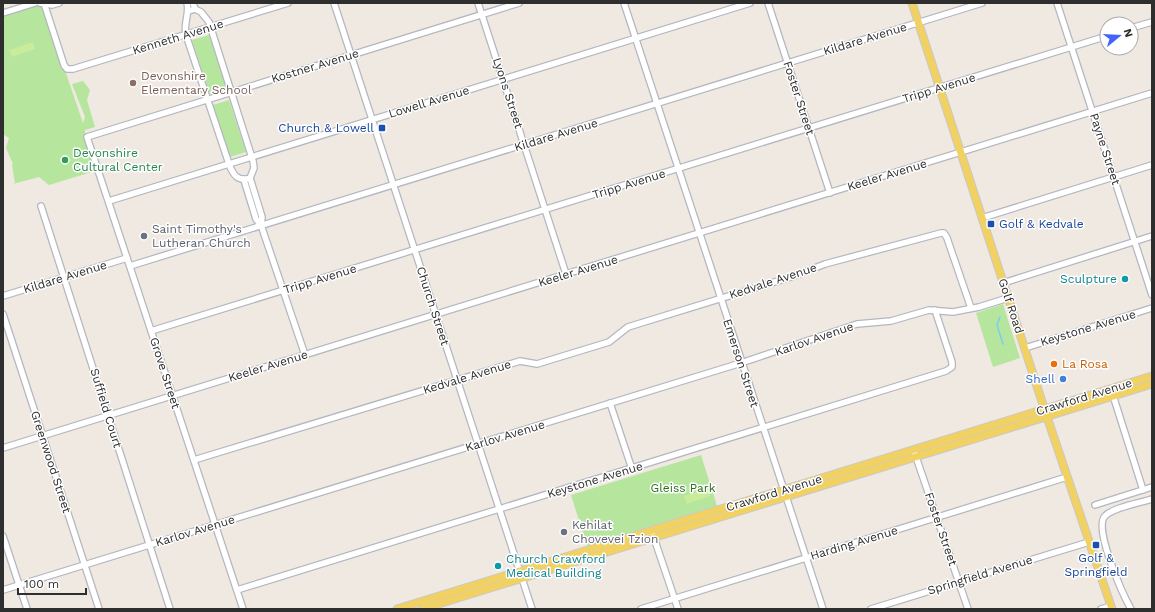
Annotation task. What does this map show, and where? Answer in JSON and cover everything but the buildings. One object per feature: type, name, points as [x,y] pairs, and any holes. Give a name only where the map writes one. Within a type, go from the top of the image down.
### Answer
[{"type":"main road","name":"Golf Road","points":[[912,3],[1047,417],[1112,607]]},
{"type":"main road","name":"Crawford Avenue","points":[[915,453],[1047,417],[1112,393],[1152,376]]},
{"type":"main road","name":"Crawford Avenue","points":[[422,609],[521,575],[915,453],[1045,410],[1152,384]]},
{"type":"main road","name":"Crawford Avenue","points":[[396,609],[521,575]]},
{"type":"street","points":[[3,13],[35,3]]},
{"type":"street","points":[[43,3],[52,5],[60,3]]},
{"type":"street","name":"Kenneth Avenue","points":[[43,3],[64,65],[67,69],[73,70],[288,3]]},
{"type":"street","points":[[187,3],[192,10],[205,16],[210,27],[252,157],[254,168],[250,178],[262,217],[261,225]]},
{"type":"street","points":[[193,3],[192,10],[184,24],[186,34],[234,176],[244,180],[250,178]]},
{"type":"street","name":"Church Street","points":[[334,3],[532,609]]},
{"type":"street","name":"Lyons Street","points":[[478,3],[566,274]]},
{"type":"street","name":"Kostner Avenue","points":[[87,137],[519,3]]},
{"type":"street","name":"Emerson Street","points":[[624,3],[762,428],[823,609]]},
{"type":"street","name":"Lowell Avenue","points":[[108,201],[750,3]]},
{"type":"street","name":"Foster Street","points":[[768,3],[830,193]]},
{"type":"street","name":"Kildare Avenue","points":[[130,266],[982,3]]},
{"type":"street","name":"Payne Street","points":[[1057,3],[1152,295]]},
{"type":"street","points":[[1139,26],[1152,22]]},
{"type":"street","name":"Tripp Avenue","points":[[151,331],[1099,38]]},
{"type":"street","name":"Keeler Avenue","points":[[3,448],[1152,93]]},
{"type":"street","name":"Grove Street","points":[[87,137],[243,609]]},
{"type":"street","points":[[982,218],[1152,165]]},
{"type":"street","points":[[244,180],[256,219],[261,225],[305,355]]},
{"type":"street","name":"Suffield Court","points":[[41,206],[170,609]]},
{"type":"street","name":"Kedvale Avenue","points":[[194,460],[520,361],[537,364],[609,342],[628,327],[854,256],[944,233],[971,308]]},
{"type":"street","points":[[1004,283],[1152,236]]},
{"type":"street","name":"Kildare Avenue","points":[[3,296],[127,258]]},
{"type":"street","name":"Karlov Avenue","points":[[3,590],[478,445],[741,363],[857,324],[891,321],[930,310],[947,312],[971,308],[1008,298]]},
{"type":"street","name":"Keystone Avenue","points":[[1025,348],[1152,308]]},
{"type":"street","name":"Keystone Avenue","points":[[237,590],[946,371],[952,367],[952,359],[936,310]]},
{"type":"street","name":"Greenwood Street","points":[[3,314],[99,609]]},
{"type":"street","points":[[1112,393],[1143,490]]},
{"type":"street","points":[[610,403],[632,469]]},
{"type":"street","name":"Foster Street","points":[[915,453],[968,609]]},
{"type":"street","name":"Harding Avenue","points":[[641,609],[1068,477]]},
{"type":"street","points":[[1095,505],[1152,487]]},
{"type":"street","points":[[1131,609],[1110,564],[1102,529],[1102,521],[1105,515],[1112,511],[1152,499]]},
{"type":"street","points":[[653,534],[678,609]]},
{"type":"street","points":[[3,536],[27,609]]},
{"type":"street","name":"Springfield Avenue","points":[[871,609],[1090,542]]},
{"type":"street","points":[[1101,609],[1112,607]]},
{"type":"green space","points":[[39,4],[45,12],[83,123],[85,117],[72,84],[83,81],[90,90],[87,100],[95,127],[85,130],[85,140],[95,171],[49,185],[39,177],[13,184],[15,183],[13,164],[6,148],[9,138],[3,134],[3,15]]},
{"type":"green space","points":[[209,35],[226,86],[209,92],[192,40]]},
{"type":"green space","points":[[33,42],[35,49],[12,57],[9,50]]},
{"type":"green space","points":[[229,100],[246,152],[230,157],[213,105]]},
{"type":"green space","points":[[1003,304],[1020,358],[993,367],[976,313]]},
{"type":"green space","name":"Gleiss Park","points":[[701,455],[717,506],[587,546],[571,495]]},
{"type":"green space","points":[[708,489],[710,496],[687,504],[684,496]]},
{"type":"waterway","points":[[1000,317],[997,325],[1003,344]]},
{"type":"place","name":"Devonshire Elementary School","points":[[133,83]]},
{"type":"place","name":"Church & Lowell","points":[[382,128]]},
{"type":"place","name":"Devonshire Cultural Center","points":[[65,160]]},
{"type":"place","name":"Golf & Kedvale","points":[[991,224]]},
{"type":"place","name":"Saint Timothy's Lutheran Church","points":[[144,236]]},
{"type":"place","name":"Sculpture","points":[[1125,279]]},
{"type":"place","name":"La Rosa","points":[[1054,364]]},
{"type":"place","name":"Shell","points":[[1063,379]]},
{"type":"place","name":"Kehilat Chovevei Tzion","points":[[564,532]]},
{"type":"place","name":"Golf & Springfield","points":[[1096,545]]},
{"type":"place","name":"Church Crawford Medical Building","points":[[498,566]]}]
